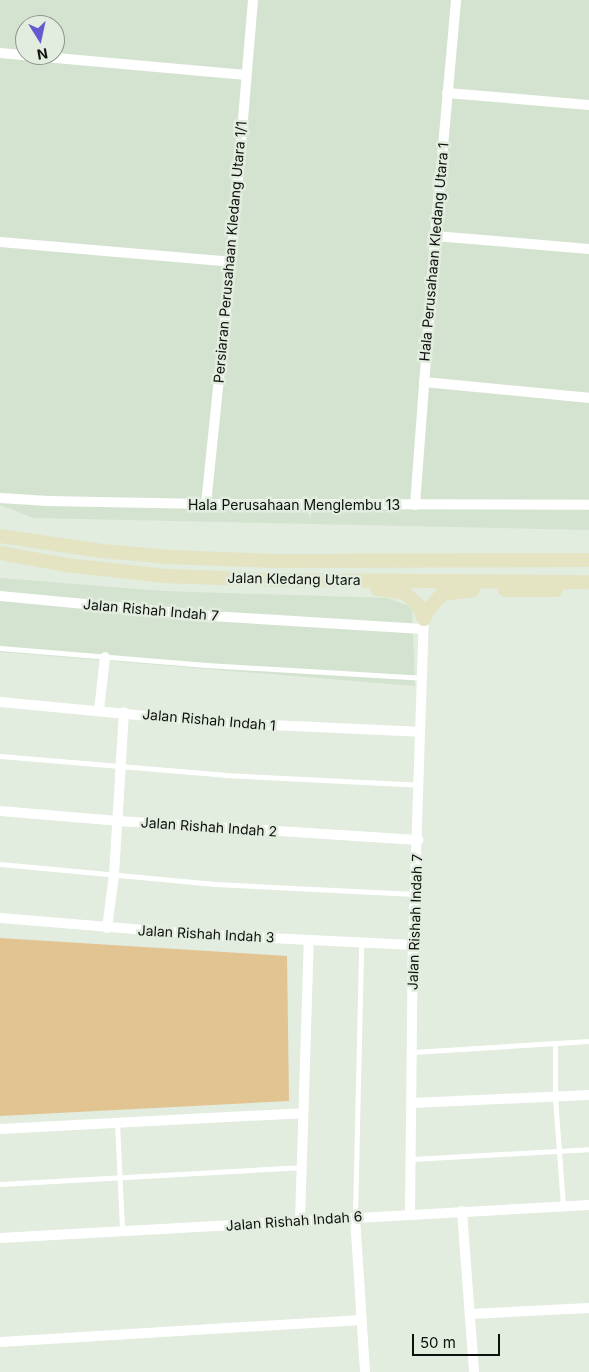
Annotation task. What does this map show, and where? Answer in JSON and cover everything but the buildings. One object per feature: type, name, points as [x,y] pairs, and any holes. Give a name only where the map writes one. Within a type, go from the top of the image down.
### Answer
[{"type":"main road","name":"Jalan Kledang Utara","points":[[0,536],[102,551],[170,557],[272,561],[589,560]]},
{"type":"main road","name":"Jalan Kledang Utara","points":[[1,553],[66,565],[165,576],[278,580],[589,582]]},
{"type":"main road","points":[[278,580],[293,585],[330,589],[397,591],[413,598],[423,624]]},
{"type":"main road","points":[[423,624],[436,598],[448,592],[589,588]]},
{"type":"street","name":"Persiaran Perusahaan Kledang Utara 1/1","points":[[206,504],[231,262],[253,0]]},
{"type":"street","name":"Hala Perusahaan Kledang Utara 1","points":[[415,505],[435,236],[456,0]]},
{"type":"street","points":[[0,53],[246,75]]},
{"type":"street","points":[[447,92],[589,105]]},
{"type":"street","points":[[435,236],[589,249]]},
{"type":"street","points":[[0,242],[231,262]]},
{"type":"street","points":[[424,382],[589,398]]},
{"type":"street","name":"Hala Perusahaan Menglembu 13","points":[[0,498],[206,504],[589,504]]},
{"type":"street","name":"Jalan Rishah Indah 7","points":[[0,596],[211,616],[423,624],[419,732],[420,785],[413,945],[413,1103],[410,1214]]},
{"type":"street","points":[[100,710],[105,657]]},
{"type":"street","name":"Jalan Rishah Indah 1","points":[[0,702],[224,722],[419,732]]},
{"type":"street","points":[[106,928],[114,875],[124,712]]},
{"type":"street","name":"Jalan Rishah Indah 2","points":[[0,811],[118,821],[418,840]]},
{"type":"street","name":"Jalan Rishah Indah 3","points":[[0,918],[106,928],[413,945]]},
{"type":"street","points":[[300,1221],[310,940]]},
{"type":"street","points":[[413,1103],[589,1095]]},
{"type":"street","points":[[0,1129],[303,1113]]},
{"type":"street","name":"Jalan Rishah Indah 6","points":[[0,1238],[589,1205]]},
{"type":"street","points":[[462,1211],[474,1372]]},
{"type":"street","points":[[355,1217],[365,1372]]},
{"type":"street","points":[[470,1314],[589,1308]]},
{"type":"street","points":[[0,1342],[361,1320]]},
{"type":"lane","points":[[0,648],[206,665],[422,678]]},
{"type":"lane","points":[[0,756],[224,775],[420,785]]},
{"type":"lane","points":[[0,864],[214,884],[416,894]]},
{"type":"lane","points":[[355,1217],[361,942]]},
{"type":"lane","points":[[413,1052],[589,1041]]},
{"type":"lane","points":[[555,1043],[555,1096],[563,1206]]},
{"type":"lane","points":[[117,1123],[122,1232]]},
{"type":"lane","points":[[412,1158],[589,1149]]},
{"type":"lane","points":[[0,1184],[301,1167]]},
{"type":"shaded area","points":[[0,0],[589,0],[589,530],[34,518],[0,505]]},
{"type":"shaded area","points":[[0,578],[164,591],[387,598],[412,607],[415,686],[0,652]]},
{"type":"shaded area","points":[[0,938],[287,956],[289,1101],[0,1116]]}]
